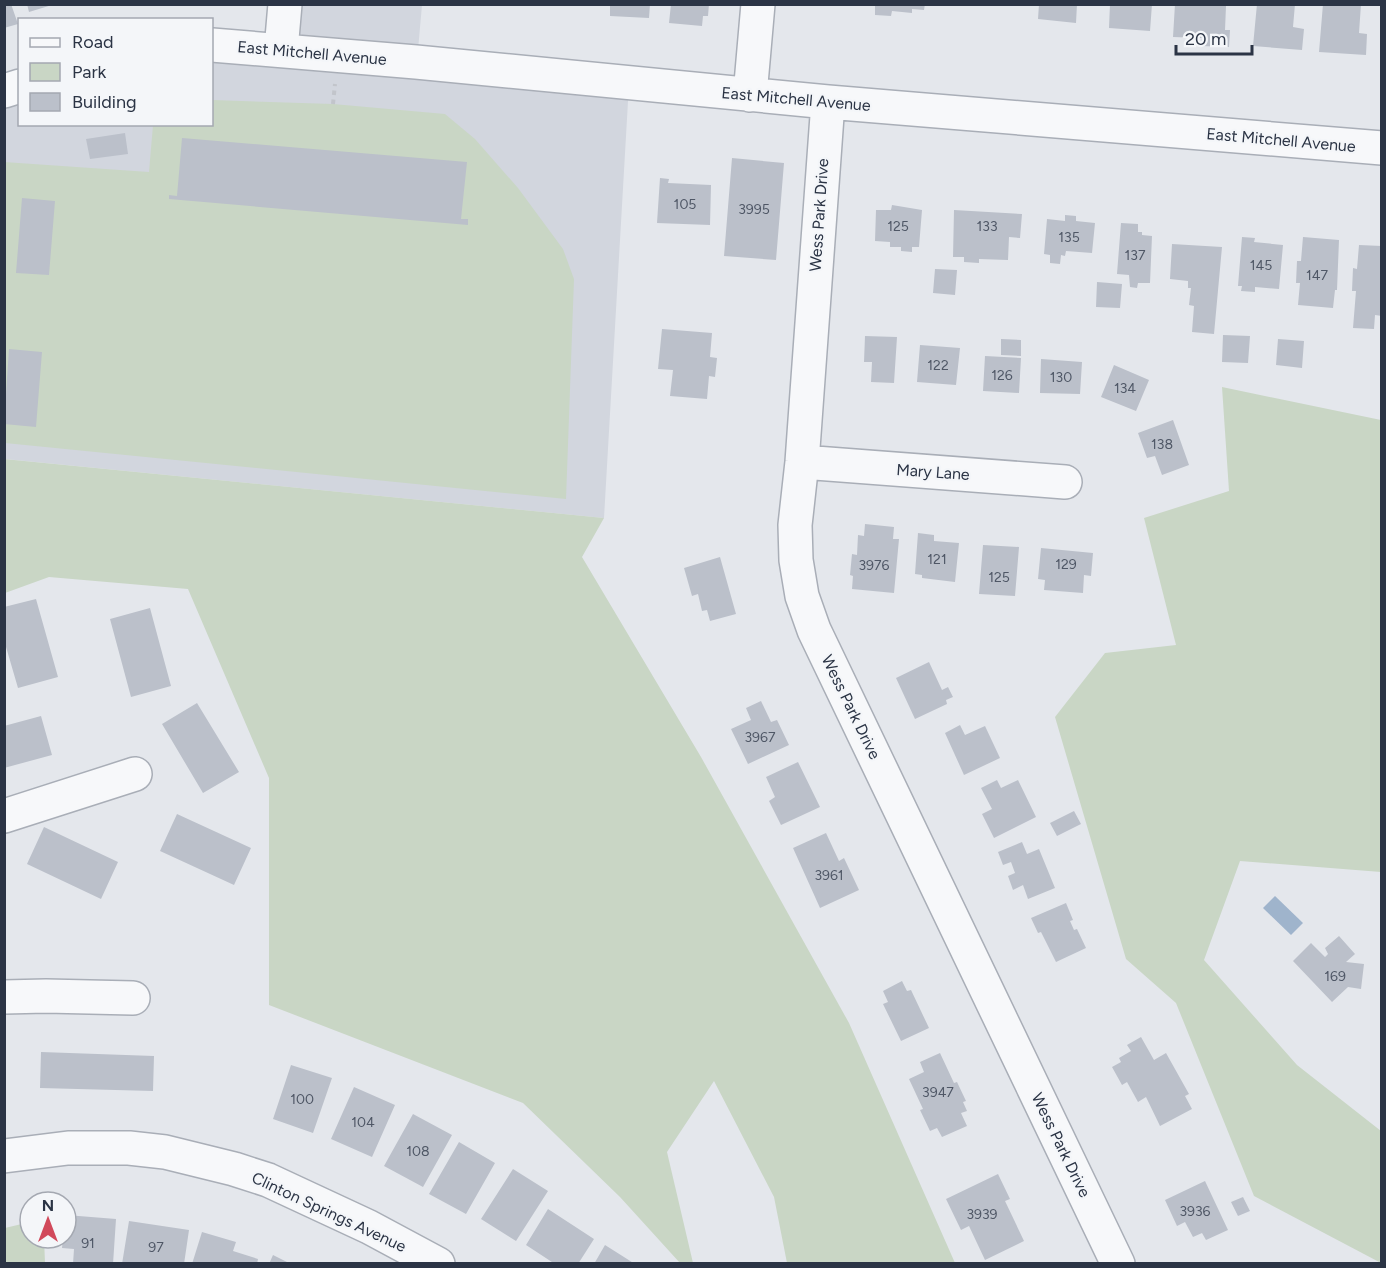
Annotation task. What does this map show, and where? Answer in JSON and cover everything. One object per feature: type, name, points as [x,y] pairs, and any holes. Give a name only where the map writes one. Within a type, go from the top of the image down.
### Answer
[{"type":"street","points":[[281,50],[285,4]]},
{"type":"street","points":[[750,95],[758,4]]},
{"type":"street","name":"East Mitchell Avenue","points":[[213,45],[828,102],[1382,148]]},
{"type":"street","name":"Wess Park Drive","points":[[828,102],[795,525],[796,560],[802,596],[814,630],[1118,1263]]},
{"type":"street","name":"Mary Lane","points":[[801,462],[1065,482]]},
{"type":"street","points":[[4,816],[135,774]]},
{"type":"street","points":[[4,998],[46,996],[133,998]]},
{"type":"street","name":"Clinton Springs Avenue","points":[[5,1150],[129,1148],[165,1152],[188,1158],[268,1180],[369,1227],[438,1263]]},
{"type":"shaded area","points":[[285,4],[422,5],[417,61],[629,84],[604,518],[5,459],[4,91],[18,86],[18,126],[213,126],[213,45],[280,50]]},
{"type":"green space","points":[[213,100],[333,104],[445,114],[475,139],[518,188],[563,249],[574,279],[566,499],[5,443],[4,162],[149,172],[153,126],[213,126]]},
{"type":"green space","points":[[1222,387],[1381,420],[1381,872],[1240,861],[1204,960],[1297,1065],[1381,1131],[1381,1263],[1254,1196],[1176,1003],[1126,959],[1055,717],[1105,653],[1176,645],[1144,518],[1229,491]]},
{"type":"green space","points":[[4,459],[604,518],[582,557],[701,757],[849,1023],[955,1263],[787,1263],[774,1197],[714,1081],[667,1152],[693,1263],[680,1263],[620,1197],[523,1103],[269,1005],[269,778],[188,589],[49,577],[5,593]]},
{"type":"green space","points":[[18,1225],[18,1250],[44,1250],[45,1263],[5,1263],[5,1228]]},
{"type":"water","points":[[1275,896],[1303,923],[1291,935],[1263,908]]},
{"type":"building","points":[[4,4],[11,4],[18,24],[4,28]]},
{"type":"building","points":[[27,4],[52,4],[52,5],[29,12]]},
{"type":"building","points":[[610,4],[650,4],[649,18],[610,16]]},
{"type":"building","points":[[671,4],[709,4],[708,16],[703,16],[702,26],[669,23]]},
{"type":"building","points":[[875,4],[925,4],[924,10],[912,9],[912,13],[892,11],[891,16],[875,15]]},
{"type":"building","points":[[1039,4],[1077,4],[1076,23],[1038,19]]},
{"type":"building","points":[[1110,4],[1152,4],[1150,31],[1109,28]]},
{"type":"building","points":[[1175,4],[1226,6],[1225,30],[1230,30],[1229,47],[1201,46],[1202,38],[1173,37]]},
{"type":"building","points":[[1257,4],[1295,4],[1293,27],[1304,29],[1302,50],[1253,46]]},
{"type":"building","points":[[1323,4],[1361,4],[1359,33],[1367,34],[1366,55],[1319,52]]},
{"type":"building","points":[[125,133],[128,154],[90,159],[86,139]]},
{"type":"building","points":[[182,138],[467,162],[461,219],[468,219],[468,225],[169,199],[169,195],[177,196]]},
{"type":"building","points":[[732,158],[784,163],[776,260],[724,256]]},
{"type":"building","points":[[660,178],[669,179],[668,183],[711,185],[710,225],[657,223]]},
{"type":"building","points":[[22,198],[55,201],[49,275],[16,273]]},
{"type":"building","points":[[892,205],[922,210],[919,247],[912,247],[912,252],[901,251],[901,247],[890,247],[890,242],[875,241],[876,210],[891,210]]},
{"type":"building","points":[[954,210],[1022,214],[1020,238],[1009,237],[1008,260],[979,259],[979,263],[964,262],[964,257],[953,257]]},
{"type":"building","points":[[1065,215],[1076,216],[1076,221],[1095,223],[1092,253],[1066,251],[1065,256],[1061,255],[1060,264],[1050,263],[1050,255],[1044,254],[1047,219],[1065,221]]},
{"type":"building","points":[[1121,223],[1138,224],[1138,232],[1152,236],[1150,283],[1138,283],[1137,288],[1130,287],[1129,275],[1117,274]]},
{"type":"building","points":[[1242,237],[1255,238],[1254,242],[1283,245],[1279,289],[1255,287],[1255,292],[1241,291],[1242,286],[1238,286]]},
{"type":"building","points":[[1303,237],[1339,240],[1337,290],[1335,290],[1333,308],[1298,305],[1300,283],[1296,283],[1297,261],[1301,261]]},
{"type":"building","points":[[1172,244],[1222,247],[1214,334],[1192,332],[1194,306],[1189,305],[1191,288],[1188,288],[1188,281],[1170,279]]},
{"type":"building","points":[[1359,245],[1382,246],[1382,316],[1375,315],[1374,329],[1353,328],[1356,291],[1352,291],[1353,268],[1357,269]]},
{"type":"building","points":[[935,269],[957,270],[955,295],[933,293]]},
{"type":"building","points":[[1097,282],[1122,284],[1120,308],[1096,307]]},
{"type":"building","points":[[662,329],[712,333],[710,357],[717,358],[715,377],[709,376],[707,399],[670,396],[673,370],[658,369]]},
{"type":"building","points":[[1223,335],[1250,336],[1248,363],[1222,362]]},
{"type":"building","points":[[865,336],[897,337],[894,383],[871,382],[872,362],[864,362]]},
{"type":"building","points":[[1001,339],[1021,340],[1021,356],[1001,355]]},
{"type":"building","points":[[1278,339],[1304,341],[1302,368],[1276,365]]},
{"type":"building","points":[[920,345],[960,348],[956,385],[917,382]]},
{"type":"building","points":[[9,349],[42,352],[36,427],[4,424]]},
{"type":"building","points":[[985,356],[1021,358],[1019,393],[983,391]]},
{"type":"building","points":[[1041,359],[1082,362],[1080,394],[1040,393]]},
{"type":"building","points":[[1114,365],[1149,380],[1136,411],[1101,397]]},
{"type":"building","points":[[1173,420],[1189,465],[1162,475],[1155,456],[1147,458],[1138,433]]},
{"type":"building","points":[[865,524],[894,527],[893,539],[899,539],[894,593],[852,589],[853,576],[850,575],[852,554],[857,555],[858,535],[864,536]]},
{"type":"building","points":[[918,533],[934,535],[934,541],[959,543],[955,582],[922,578],[922,575],[915,574]]},
{"type":"building","points":[[983,545],[1019,547],[1015,596],[979,594]]},
{"type":"building","points":[[1041,548],[1093,553],[1091,576],[1084,575],[1083,593],[1044,590],[1045,580],[1038,579]]},
{"type":"building","points":[[720,557],[736,614],[710,621],[707,610],[702,611],[698,594],[692,596],[684,568]]},
{"type":"building","points":[[36,599],[58,677],[18,688],[4,640],[4,607]]},
{"type":"building","points":[[150,608],[171,686],[131,697],[110,619]]},
{"type":"building","points":[[929,662],[942,690],[948,687],[953,697],[946,700],[947,704],[915,719],[896,678]]},
{"type":"building","points":[[761,701],[771,722],[777,720],[789,745],[748,764],[731,729],[751,720],[746,708]]},
{"type":"building","points":[[197,703],[239,772],[203,793],[162,724]]},
{"type":"building","points":[[41,716],[52,755],[4,768],[4,726]]},
{"type":"building","points":[[960,725],[965,735],[985,726],[1000,758],[964,775],[945,733]]},
{"type":"building","points":[[798,762],[820,807],[781,825],[769,801],[775,797],[766,777]]},
{"type":"building","points":[[997,780],[1001,788],[1018,780],[1036,817],[994,838],[982,814],[992,809],[981,788]]},
{"type":"building","points":[[1074,811],[1081,824],[1057,836],[1050,823]]},
{"type":"building","points":[[177,814],[251,848],[234,885],[160,851]]},
{"type":"building","points":[[44,827],[118,862],[101,899],[27,864]]},
{"type":"building","points":[[826,833],[839,861],[844,858],[859,890],[820,908],[793,848]]},
{"type":"building","points":[[1022,842],[1027,854],[1039,849],[1055,888],[1028,899],[1023,885],[1013,890],[1008,876],[1015,873],[1011,862],[1003,865],[998,852]]},
{"type":"building","points":[[1066,903],[1073,920],[1070,921],[1074,930],[1077,929],[1086,948],[1056,962],[1031,918]]},
{"type":"building","points":[[1339,936],[1355,954],[1346,962],[1364,964],[1361,989],[1348,987],[1332,1002],[1293,961],[1311,943],[1325,957],[1328,954],[1325,948]]},
{"type":"building","points":[[902,981],[907,991],[911,990],[929,1028],[901,1041],[883,1004],[888,1002],[883,991]]},
{"type":"building","points":[[1141,1037],[1154,1060],[1166,1053],[1189,1094],[1185,1096],[1192,1109],[1160,1126],[1146,1097],[1138,1102],[1127,1082],[1122,1085],[1112,1067],[1121,1062],[1119,1058],[1131,1051],[1127,1045]]},
{"type":"building","points":[[41,1052],[154,1056],[153,1091],[40,1088]]},
{"type":"building","points":[[940,1053],[954,1083],[957,1082],[966,1101],[963,1102],[967,1111],[961,1113],[967,1126],[942,1137],[937,1128],[930,1131],[909,1079],[924,1072],[920,1062]]},
{"type":"building","points":[[291,1065],[332,1078],[313,1133],[273,1119]]},
{"type":"building","points":[[354,1087],[395,1105],[372,1157],[331,1139]]},
{"type":"building","points":[[413,1114],[452,1135],[423,1187],[384,1166]]},
{"type":"building","points":[[459,1142],[495,1163],[466,1214],[429,1194]]},
{"type":"building","points":[[513,1169],[548,1191],[516,1241],[481,1219]]},
{"type":"building","points":[[998,1174],[1010,1199],[1005,1201],[1024,1241],[985,1260],[969,1226],[961,1230],[946,1199]]},
{"type":"building","points":[[1205,1181],[1228,1230],[1206,1240],[1202,1233],[1193,1237],[1185,1222],[1177,1226],[1165,1200]]},
{"type":"building","points":[[1243,1197],[1250,1211],[1238,1216],[1231,1202]]},
{"type":"building","points":[[548,1209],[594,1239],[578,1264],[555,1264],[526,1245]]},
{"type":"building","points":[[78,1216],[116,1219],[113,1264],[73,1264],[74,1250],[78,1250]]},
{"type":"building","points":[[129,1221],[189,1230],[184,1264],[122,1264]]},
{"type":"building","points":[[202,1232],[236,1242],[233,1251],[258,1259],[257,1264],[192,1264]]},
{"type":"building","points":[[605,1245],[635,1264],[594,1264]]},
{"type":"building","points":[[273,1255],[291,1264],[269,1264]]}]
